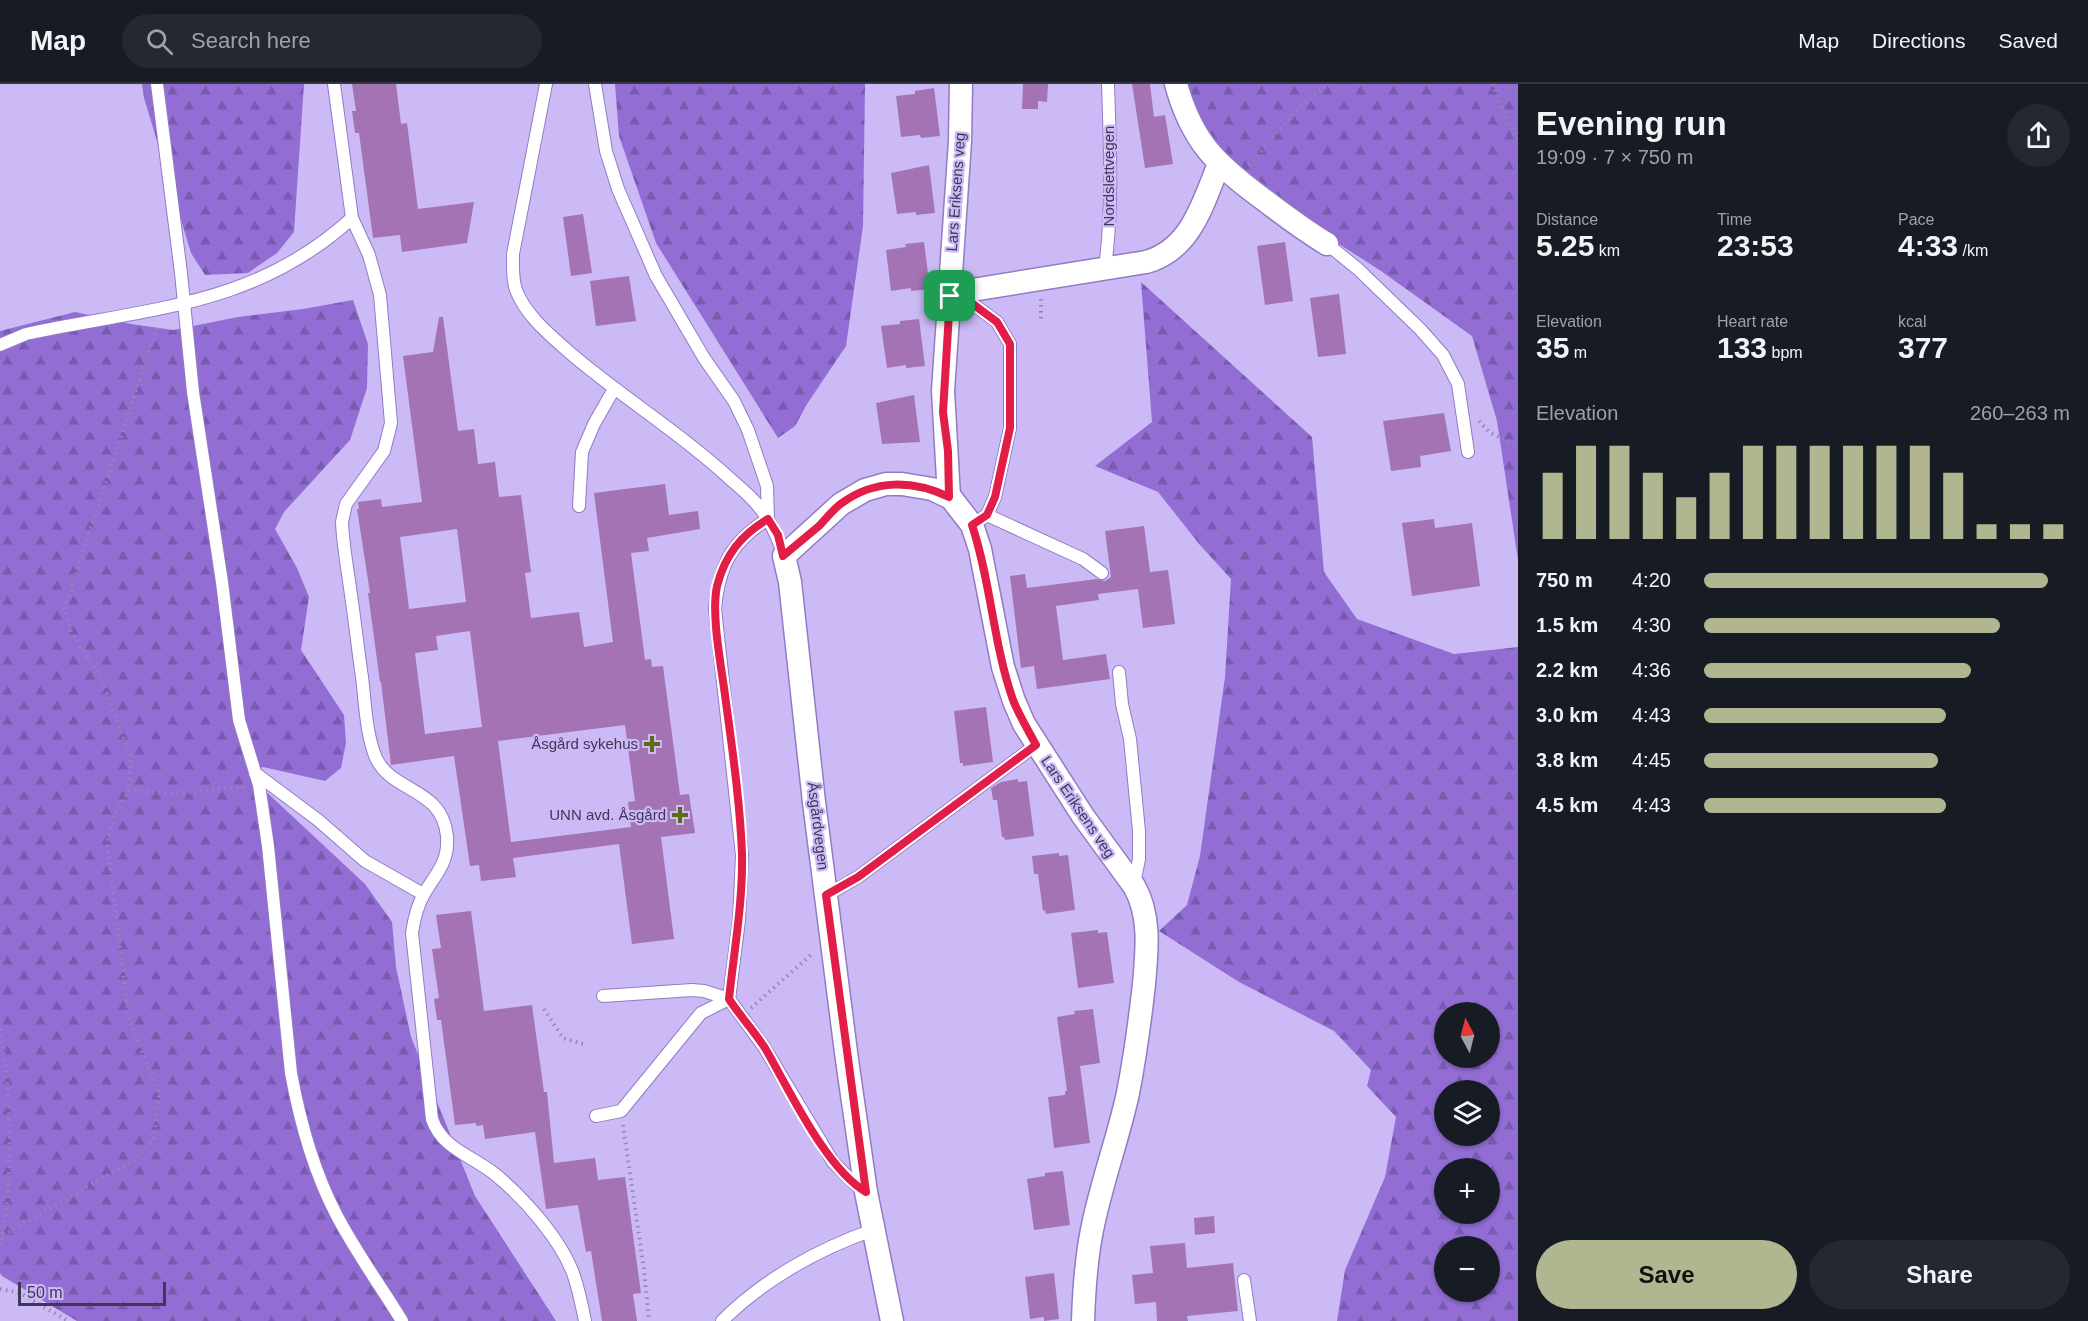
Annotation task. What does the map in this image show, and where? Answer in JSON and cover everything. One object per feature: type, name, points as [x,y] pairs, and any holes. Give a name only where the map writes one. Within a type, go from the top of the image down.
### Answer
[{"type":"street","name":"Lars Eriksens veg","points":[[962,84],[954,294],[943,412],[948,451],[949,497],[979,520],[980,549],[1003,668],[1014,701],[1036,745],[1083,816],[1134,886],[1139,895],[1145,919],[1146,963],[1142,999],[1127,1094],[1088,1252],[1083,1321]]},
{"type":"street","points":[[1176,84],[1190,123],[1201,142],[1219,164],[1298,226],[1327,244]]},
{"type":"street","points":[[954,294],[1157,259],[1175,248],[1193,226],[1219,164]]},
{"type":"street","points":[[783,556],[841,504],[864,490],[886,484],[902,484],[932,489],[949,497]]},
{"type":"street","name":"Åsgårdvegen","points":[[783,556],[790,582],[826,895],[866,1192],[892,1321]]},
{"type":"lane","points":[[157,84],[193,392],[222,582],[239,720],[257,779],[272,877],[284,1010],[297,1104],[314,1162],[336,1215],[402,1321]]},
{"type":"lane","points":[[333,84],[352,218],[369,255],[380,295],[391,423],[387,444],[381,457],[346,504],[342,522],[368,717],[376,757],[382,768],[391,777],[419,792],[433,805],[443,818],[447,836],[443,865],[423,894],[416,912],[412,933],[432,1119],[443,1139],[494,1173],[531,1211],[564,1255],[574,1275],[585,1321]]},
{"type":"lane","points":[[546,84],[518,224],[512,274],[517,292],[539,324],[614,389],[710,461],[743,490],[768,519],[778,535],[783,556]]},
{"type":"lane","points":[[595,84],[606,151],[630,217],[666,295],[704,358],[734,401],[748,430],[767,486],[768,519]]},
{"type":"lane","name":"Nordslettvegen","points":[[1105,268],[1109,237],[1111,182],[1108,84]]},
{"type":"lane","points":[[0,345],[26,334],[171,307],[213,296],[273,274],[311,252],[352,218]]},
{"type":"lane","points":[[1327,244],[1358,269],[1420,329],[1443,355],[1455,374],[1462,403],[1468,452]]},
{"type":"lane","points":[[954,294],[997,322],[1010,344],[1010,428],[995,497],[979,520],[1083,559],[1102,573]]},
{"type":"lane","points":[[579,506],[582,452],[594,424],[614,389]]},
{"type":"lane","points":[[729,999],[739,920],[742,855],[715,609],[717,587],[729,554],[741,538],[768,519]]},
{"type":"lane","points":[[1119,672],[1122,704],[1130,740],[1139,831],[1139,859],[1134,886]]},
{"type":"lane","points":[[826,895],[858,877],[1036,745]]},
{"type":"lane","points":[[257,779],[318,820],[365,861],[423,894]]},
{"type":"lane","points":[[603,996],[698,990],[729,999],[764,1047],[833,1162],[866,1192]]},
{"type":"lane","points":[[596,1116],[621,1111],[701,1013],[729,999]]},
{"type":"lane","points":[[722,1321],[753,1295],[798,1265],[828,1248],[873,1230]]},
{"type":"lane","points":[[1244,1280],[1250,1321]]},
{"type":"path","points":[[1236,179],[1300,107],[1329,84]]},
{"type":"path","points":[[1493,84],[1497,98],[1518,141]]},
{"type":"path","points":[[3,1235],[134,1160],[154,1139],[159,1094],[129,1020],[107,842],[114,815],[129,790],[131,758],[103,683],[71,631],[65,608],[153,338],[171,307]]},
{"type":"path","points":[[1462,403],[1490,433],[1518,445]]},
{"type":"path","points":[[129,790],[171,794],[257,779]]},
{"type":"path","points":[[742,1016],[832,936]]},
{"type":"path","points":[[544,1009],[563,1038],[586,1045]]},
{"type":"path","points":[[0,1029],[9,1099],[11,1141],[0,1249]]},
{"type":"path","points":[[621,1111],[649,1321]]},
{"type":"path","points":[[0,1289],[20,1293],[68,1321]]},
{"type":"green space","points":[[142,84],[304,84],[294,232],[277,253],[248,273],[205,275],[191,253],[144,98]]},
{"type":"green space","points":[[615,84],[865,84],[863,226],[846,346],[795,426],[778,438],[656,243],[619,136]]},
{"type":"green space","points":[[1183,84],[1518,84],[1518,560],[1497,421],[1472,336],[1381,271],[1283,208],[1226,163],[1201,130]]},
{"type":"green space","points":[[1141,282],[1312,437],[1324,572],[1357,619],[1454,654],[1518,647],[1518,1321],[1337,1321],[1345,1270],[1385,1177],[1396,1117],[1367,1086],[1371,1070],[1334,1031],[1239,982],[1159,931],[1187,905],[1200,856],[1225,677],[1231,579],[1200,545],[1158,492],[1095,466],[1152,422]]},
{"type":"green space","points":[[353,300],[368,344],[367,388],[350,440],[284,512],[275,529],[297,568],[309,597],[301,650],[344,715],[346,743],[341,768],[325,781],[263,767],[253,771],[260,786],[365,884],[392,922],[396,967],[411,1037],[475,1196],[556,1321],[77,1321],[0,1273],[0,331],[75,312],[173,330],[238,317]]},
{"type":"building","points":[[352,84],[396,84],[401,124],[407,123],[418,209],[474,202],[467,243],[402,252],[400,235],[373,238],[359,133],[355,133],[352,111],[356,111]]},
{"type":"building","points":[[1023,84],[1048,84],[1047,102],[1038,101],[1038,109],[1022,109]]},
{"type":"building","points":[[1132,84],[1150,84],[1154,117],[1165,115],[1173,164],[1145,168]]},
{"type":"building","points":[[934,88],[940,136],[901,137],[896,96],[915,94],[915,91]]},
{"type":"building","points":[[929,165],[935,213],[897,214],[891,173]]},
{"type":"building","points":[[583,214],[592,273],[571,276],[563,217]]},
{"type":"building","points":[[924,242],[930,289],[911,291],[911,288],[891,291],[886,250],[906,247],[905,244]]},
{"type":"building","points":[[1285,242],[1293,301],[1265,305],[1257,246]]},
{"type":"building","points":[[629,276],[636,321],[596,326],[590,281]]},
{"type":"building","points":[[1339,294],[1346,354],[1318,357],[1310,298]]},
{"type":"building","points":[[439,317],[443,317],[458,431],[474,429],[478,464],[495,462],[499,497],[521,495],[531,572],[525,573],[531,618],[579,612],[584,647],[613,642],[594,493],[665,484],[669,515],[698,511],[700,529],[647,538],[649,551],[631,553],[645,660],[651,659],[652,667],[663,666],[680,795],[689,794],[695,833],[661,837],[674,939],[632,944],[619,844],[513,858],[516,877],[481,881],[479,865],[470,866],[454,756],[391,765],[368,593],[370,593],[357,509],[359,509],[358,502],[381,499],[382,507],[422,502],[403,356],[433,352]],"holes":[[[457,529],[466,602],[409,609],[400,537]],[[470,631],[482,727],[425,734],[415,653],[438,650],[436,636]],[[625,725],[635,801],[628,802],[631,827],[511,842],[498,741]]]},
{"type":"building","points":[[919,319],[925,366],[906,368],[906,365],[887,368],[881,326]]},
{"type":"building","points":[[914,395],[920,442],[882,444],[876,403]]},
{"type":"building","points":[[1444,413],[1451,451],[1420,456],[1421,467],[1391,471],[1383,421]]},
{"type":"building","points":[[1434,519],[1435,528],[1472,523],[1480,586],[1412,596],[1402,523]]},
{"type":"building","points":[[1144,526],[1150,572],[1168,570],[1175,624],[1143,628],[1138,589],[1098,594],[1099,600],[1056,606],[1063,660],[1106,654],[1110,679],[1037,689],[1034,666],[1021,668],[1010,576],[1025,574],[1027,588],[1097,579],[1105,581],[1111,577],[1105,531]]},
{"type":"building","points":[[986,707],[993,762],[963,766],[963,763],[960,763],[954,711]]},
{"type":"building","points":[[1018,779],[1018,782],[1027,781],[1034,836],[1005,840],[1002,837],[997,800],[993,800],[991,788],[1001,782]]},
{"type":"building","points":[[1059,853],[1059,856],[1068,855],[1075,910],[1046,914],[1045,910],[1043,911],[1038,874],[1034,874],[1032,856]]},
{"type":"building","points":[[471,911],[484,1011],[532,1005],[544,1092],[547,1092],[554,1163],[595,1158],[598,1180],[625,1177],[641,1293],[633,1294],[637,1321],[602,1321],[591,1251],[586,1252],[578,1205],[546,1209],[535,1132],[485,1139],[483,1125],[476,1126],[476,1123],[455,1125],[441,1020],[437,1020],[434,999],[439,998],[432,949],[441,948],[436,915]]},
{"type":"building","points":[[1098,930],[1098,933],[1107,932],[1114,983],[1078,988],[1071,933]]},
{"type":"building","points":[[1093,1009],[1100,1063],[1080,1066],[1090,1143],[1054,1148],[1048,1097],[1065,1095],[1067,1091],[1057,1017],[1075,1014],[1074,1011]]},
{"type":"building","points":[[1063,1171],[1070,1225],[1034,1230],[1027,1179],[1045,1176],[1045,1173]]},
{"type":"building","points":[[1214,1216],[1215,1233],[1195,1235],[1194,1218]]},
{"type":"building","points":[[1185,1243],[1187,1268],[1233,1263],[1238,1311],[1187,1316],[1188,1321],[1157,1321],[1156,1302],[1135,1304],[1132,1275],[1153,1273],[1150,1246]]},
{"type":"building","points":[[1054,1273],[1059,1319],[1044,1321],[1044,1317],[1030,1319],[1025,1277]]},
{"type":"place","name":"Åsgård sykehus","points":[[652,744]]},
{"type":"place","name":"UNN avd. Åsgård","points":[[680,815]]},
{"type":"route","points":[[958,293],[997,322],[1010,344],[1010,428],[995,497],[987,515],[972,525],[980,549],[1003,668],[1014,701],[1036,745],[858,877],[826,895],[866,1192],[833,1162],[764,1047],[729,999],[739,920],[742,855],[715,609],[717,587],[729,554],[741,538],[768,519],[778,535],[783,556],[841,504],[864,490],[886,484],[902,484],[932,489],[949,497],[943,391],[950,296],[958,293]]}]
